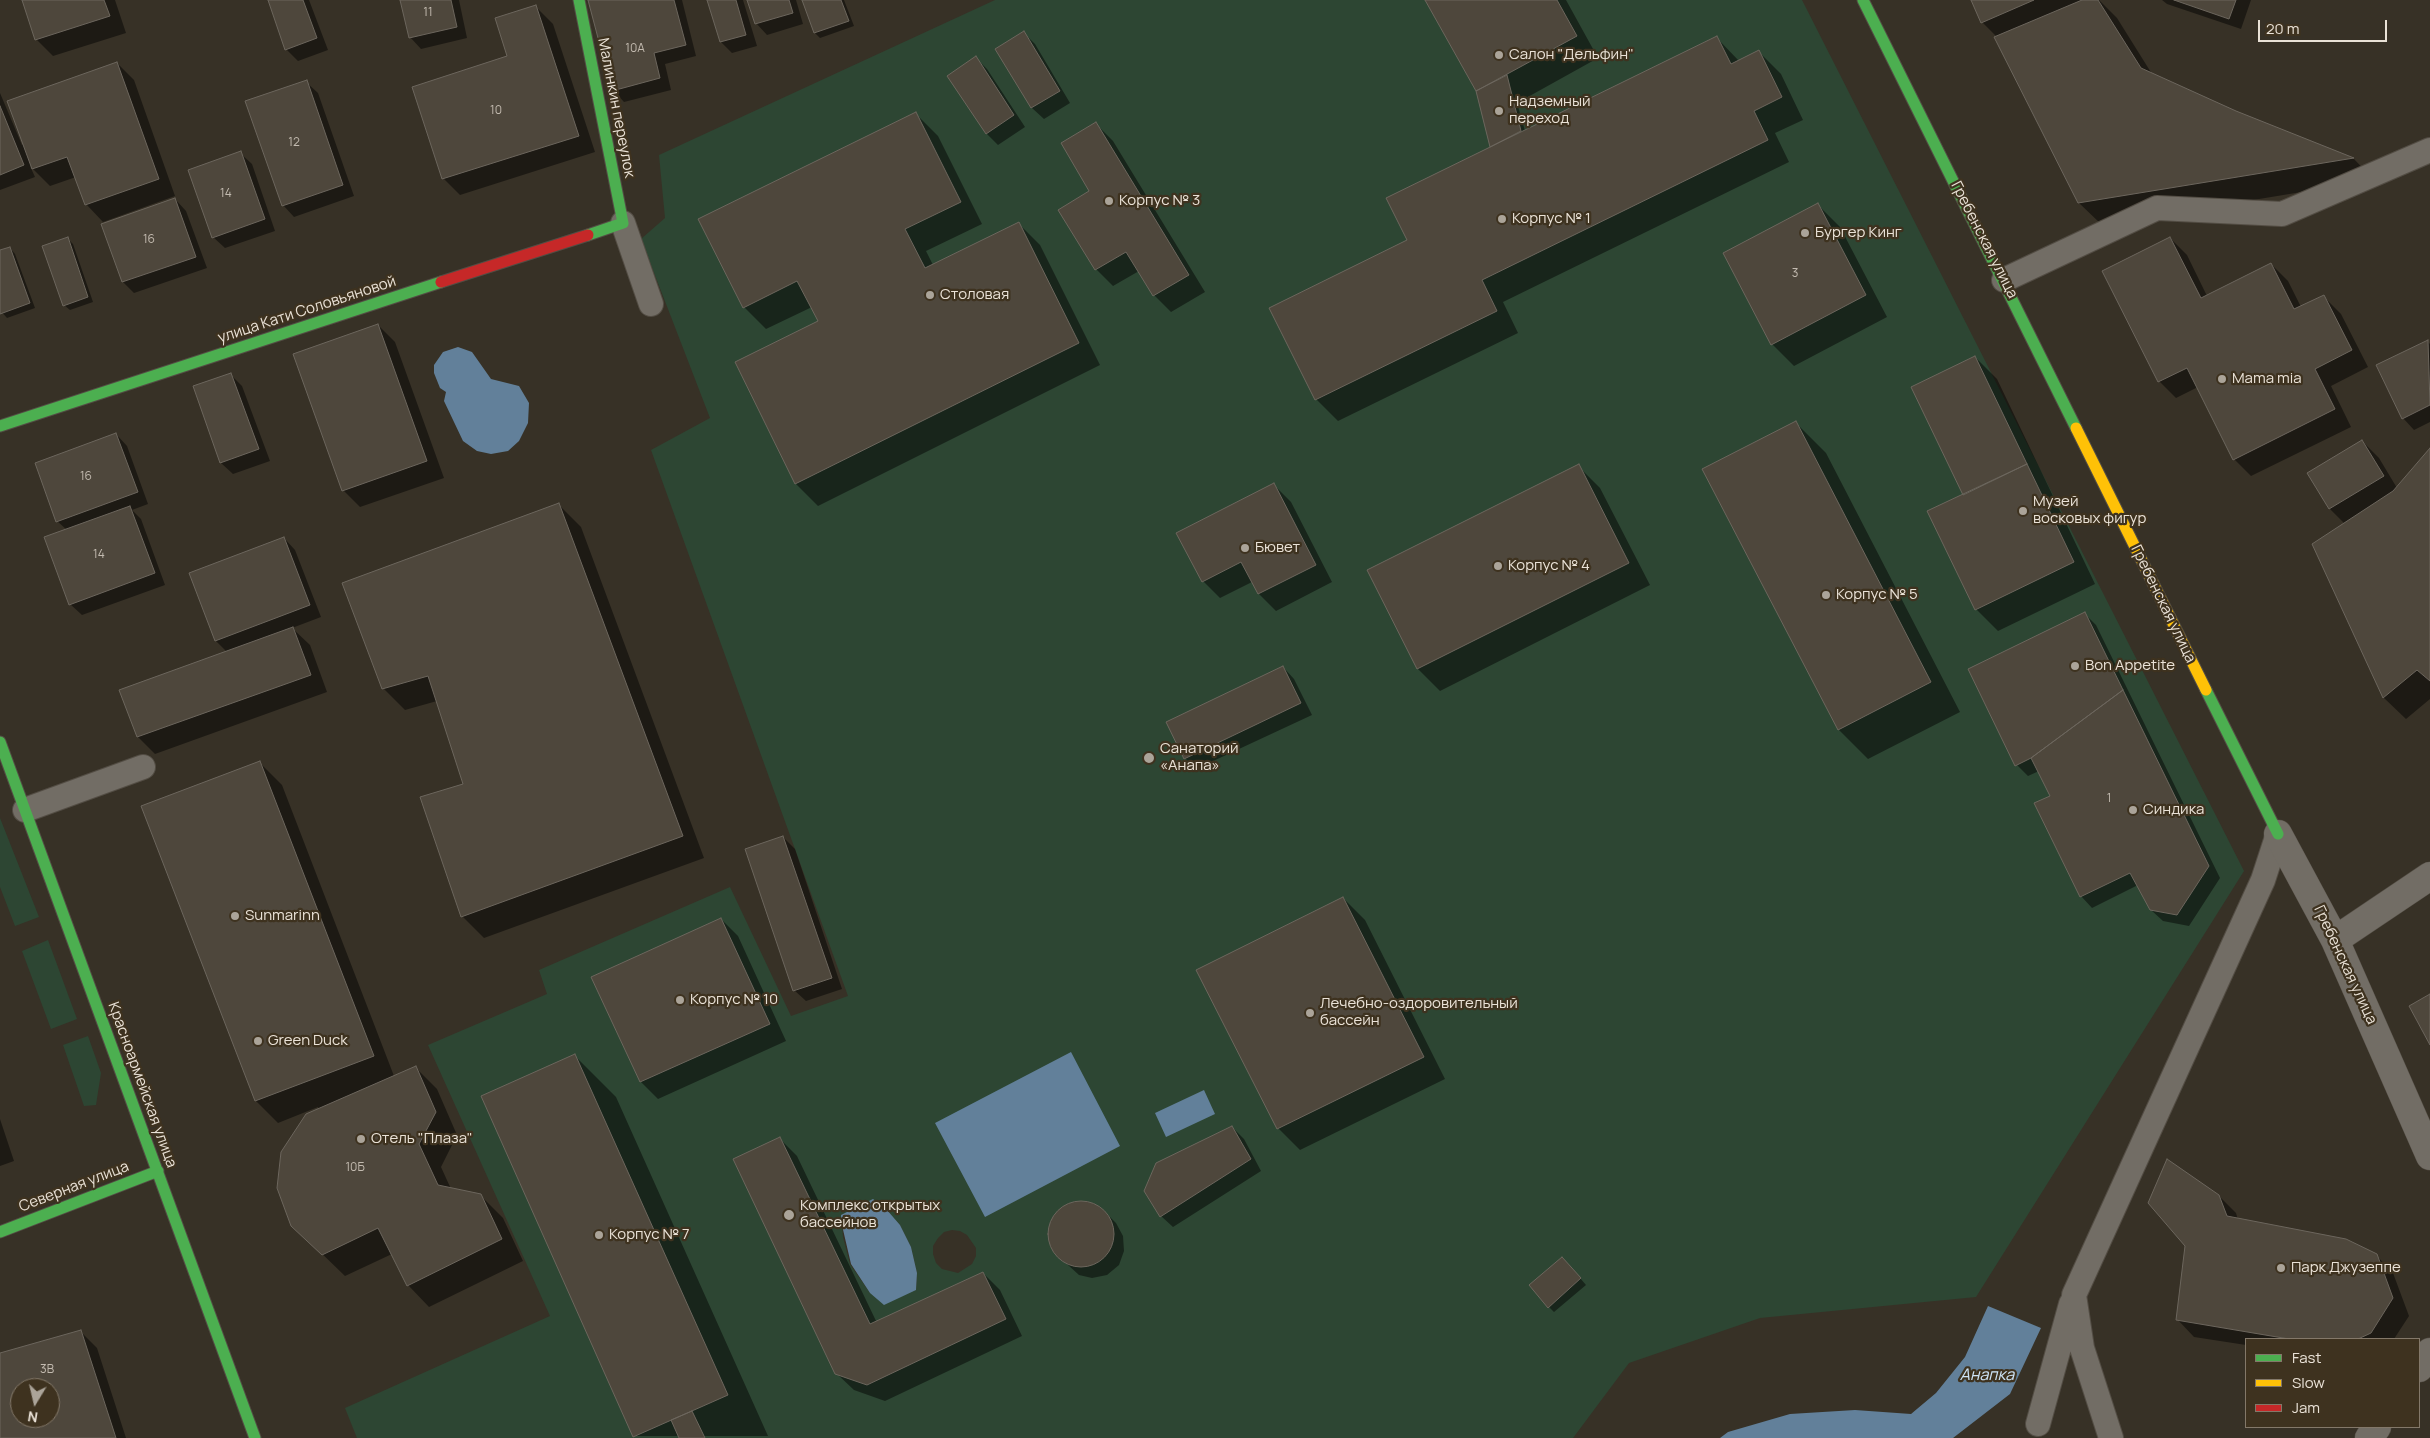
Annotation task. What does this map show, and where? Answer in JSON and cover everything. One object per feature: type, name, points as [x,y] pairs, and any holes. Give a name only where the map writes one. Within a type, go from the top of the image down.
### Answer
[{"type":"street","name":"Малинкин переулок","points":[[579,0],[623,223]]},
{"type":"street","name":"Гребенская улица","points":[[1864,0],[2278,834],[2336,940],[2430,1156]]},
{"type":"street","name":"улица Кати Соловьяновой","points":[[0,426],[623,223]]},
{"type":"street","name":"Красноармейская улица","points":[[0,742],[255,1438]]},
{"type":"street","points":[[2336,940],[2430,876]]},
{"type":"street","name":"Северная улица","points":[[0,1232],[158,1171]]},
{"type":"street","points":[[2420,1367],[2430,1352]]},
{"type":"lane","points":[[2004,280],[2157,208],[2282,214],[2430,150]]},
{"type":"lane","points":[[623,223],[651,304]]},
{"type":"lane","points":[[24,810],[143,767]]},
{"type":"lane","points":[[2038,1424],[2074,1295],[2263,880],[2278,834]]},
{"type":"lane","points":[[2074,1295],[2082,1348],[2111,1438]]},
{"type":"green space","name":"Санаторий «Анапа»","points":[[995,0],[1802,0],[2244,871],[1976,1297],[1760,1318],[1629,1363],[1573,1438],[357,1438],[345,1408],[550,1316],[428,1045],[547,994],[539,970],[730,887],[791,1016],[848,996],[651,450],[710,418],[641,239],[665,218],[659,155]],"holes":[[[881,1204],[900,1225],[911,1247],[917,1273],[916,1290],[870,1293],[850,1264],[843,1237],[841,1215]],[[960,1231],[967,1235],[976,1248],[976,1256],[972,1264],[958,1273],[942,1269],[936,1263],[933,1254],[933,1246],[938,1238],[944,1232]]]},
{"type":"green space","points":[[0,818],[39,917],[15,926],[0,887]]},
{"type":"green space","points":[[48,940],[77,1019],[51,1029],[22,951]]},
{"type":"green space","points":[[88,1036],[101,1073],[96,1105],[84,1106],[63,1045]]},
{"type":"water","points":[[458,347],[472,352],[491,379],[519,386],[529,403],[528,423],[519,441],[508,451],[491,454],[477,451],[463,441],[444,401],[446,392],[440,388],[434,373],[434,365],[443,352]]},
{"type":"water","points":[[1071,1052],[1120,1146],[985,1217],[935,1123]]},
{"type":"water","points":[[1204,1090],[1215,1114],[1166,1137],[1155,1113]]},
{"type":"water","points":[[873,1199],[887,1210],[900,1225],[911,1247],[917,1273],[916,1290],[884,1305],[870,1293],[851,1264],[841,1221],[841,1215]]},
{"type":"water","name":"Анапка","points":[[1988,1306],[2041,1328],[2010,1394],[1953,1438],[1720,1438],[1728,1432],[1790,1414],[1855,1410],[1911,1414],[1936,1393],[1965,1357]]},
{"type":"building","points":[[22,0],[104,0],[110,16],[35,40]]},
{"type":"building","points":[[268,0],[303,0],[317,38],[285,50]]},
{"type":"building","points":[[400,0],[451,0],[457,27],[409,38]]},
{"type":"building","points":[[588,0],[674,0],[686,45],[654,53],[660,78],[612,91]]},
{"type":"building","points":[[707,0],[736,0],[746,35],[720,42]]},
{"type":"building","points":[[747,0],[789,0],[793,13],[755,24]]},
{"type":"building","points":[[802,0],[841,0],[849,21],[814,33]]},
{"type":"building","name":"Салон \"Дельфин\"","points":[[1425,0],[1557,0],[1577,36],[1476,91]]},
{"type":"building","points":[[1971,0],[2034,0],[1981,23]]},
{"type":"building","points":[[2082,0],[2098,0],[2141,68],[2236,111],[2354,158],[2078,203],[1994,37]]},
{"type":"building","points":[[2174,0],[2236,0],[2229,19]]},
{"type":"building","points":[[536,5],[579,136],[442,179],[412,87],[507,56],[495,18]]},
{"type":"building","points":[[1024,31],[1060,91],[1031,108],[995,49]]},
{"type":"building","name":"Корпус № 1","points":[[1717,36],[1731,64],[1759,50],[1782,97],[1754,111],[1768,140],[1482,280],[1497,311],[1315,400],[1269,308],[1407,240],[1386,198]]},
{"type":"building","points":[[976,56],[1014,115],[986,134],[947,76]]},
{"type":"building","points":[[117,62],[159,179],[85,205],[67,157],[32,169],[7,101]]},
{"type":"building","name":"Надземный переход","points":[[1507,75],[1521,131],[1490,147],[1476,91]]},
{"type":"building","points":[[307,80],[343,185],[282,206],[245,101]]},
{"type":"building","points":[[0,106],[24,165],[0,175]]},
{"type":"building","name":"Столовая","points":[[916,112],[961,202],[905,229],[925,268],[1019,222],[1079,343],[795,484],[735,362],[818,321],[797,281],[743,308],[698,219]]},
{"type":"building","name":"Корпус № 3","points":[[1096,122],[1189,275],[1153,296],[1126,252],[1095,270],[1058,210],[1089,191],[1061,143]]},
{"type":"building","points":[[241,151],[265,219],[212,238],[188,170]]},
{"type":"building","points":[[175,198],[196,257],[122,282],[101,224]]},
{"type":"building","points":[[1818,203],[1866,295],[1771,345],[1723,253]]},
{"type":"building","points":[[68,237],[88,297],[63,306],[42,246]]},
{"type":"building","points":[[2170,237],[2201,298],[2271,263],[2294,309],[2324,295],[2352,350],[2315,369],[2335,409],[2233,460],[2187,368],[2158,382],[2102,271]]},
{"type":"building","points":[[10,247],[30,303],[0,314],[0,250]]},
{"type":"building","points":[[378,324],[427,461],[342,491],[293,354]]},
{"type":"building","points":[[2428,340],[2430,405],[2402,419],[2376,365]]},
{"type":"building","points":[[1975,356],[2027,464],[1963,495],[1911,387]]},
{"type":"building","points":[[231,373],[259,449],[220,463],[193,386]]},
{"type":"building","name":"Корпус № 5","points":[[1796,421],[1931,682],[1838,730],[1702,469]]},
{"type":"building","points":[[116,433],[138,492],[56,522],[35,463]]},
{"type":"building","points":[[2362,440],[2384,476],[2329,509],[2307,473]]},
{"type":"building","points":[[2430,448],[2430,681],[2417,670],[2383,698],[2312,544],[2393,491]]},
{"type":"building","name":"Корпус № 4","points":[[1579,464],[1629,563],[1417,669],[1367,570]]},
{"type":"building","points":[[2027,464],[2074,562],[1975,610],[1927,511]]},
{"type":"building","name":"Бювет","points":[[1274,483],[1316,565],[1258,594],[1241,562],[1202,582],[1176,533]]},
{"type":"building","points":[[559,503],[683,836],[461,917],[420,797],[463,784],[428,676],[382,689],[342,583]]},
{"type":"building","points":[[130,506],[155,573],[69,605],[44,537]]},
{"type":"building","points":[[284,537],[310,605],[215,641],[189,573]]},
{"type":"building","points":[[2085,612],[2123,690],[2031,758],[2015,766],[1968,669]]},
{"type":"building","points":[[293,627],[311,675],[137,737],[119,690]]},
{"type":"building","points":[[1283,666],[1301,703],[1184,759],[1166,722]]},
{"type":"building","points":[[2123,690],[2209,866],[2177,915],[2150,910],[2130,873],[2080,897],[2034,803],[2050,796],[2031,758]]},
{"type":"building","points":[[260,761],[374,1056],[255,1101],[141,806]]},
{"type":"building","points":[[783,836],[832,978],[793,991],[745,849]]},
{"type":"building","name":"Лечебно-оздоровительный бассейн","points":[[1343,897],[1424,1057],[1277,1129],[1196,970]]},
{"type":"building","name":"Корпус № 10","points":[[721,918],[770,1024],[640,1082],[591,977]]},
{"type":"building","points":[[2430,994],[2430,1045],[2409,1006]]},
{"type":"building","name":"Корпус № 7","points":[[575,1054],[728,1395],[633,1437],[481,1096]]},
{"type":"building","points":[[416,1066],[436,1112],[419,1144],[438,1185],[481,1194],[502,1239],[407,1286],[378,1228],[322,1255],[291,1226],[277,1188],[281,1152],[306,1114]]},
{"type":"building","points":[[1232,1126],[1251,1159],[1160,1217],[1144,1191],[1156,1163]]},
{"type":"building","name":"Комплекс открытых бассейнов","points":[[780,1137],[870,1324],[983,1272],[1006,1319],[867,1385],[835,1374],[733,1159]]},
{"type":"building","points":[[2167,1159],[2219,1195],[2227,1216],[2346,1239],[2377,1254],[2393,1298],[2371,1333],[2360,1338],[2283,1338],[2176,1320],[2185,1246],[2148,1203]]},
{"type":"building","points":[[1081,1201],[1094,1204],[1104,1211],[1111,1221],[1114,1234],[1111,1247],[1104,1257],[1094,1264],[1081,1267],[1068,1264],[1058,1257],[1051,1247],[1048,1234],[1051,1221],[1058,1211],[1068,1204]]},
{"type":"building","points":[[1562,1257],[1581,1278],[1548,1308],[1529,1285]]},
{"type":"building","points":[[81,1330],[116,1438],[0,1438],[0,1353]]},
{"type":"building","points":[[692,1411],[705,1438],[679,1438],[671,1420]]},
{"type":"traffic: fast","points":[[579,0],[623,223],[588,235]]},
{"type":"traffic: fast","points":[[1863,0],[2076,428]]},
{"type":"traffic: fast","points":[[0,426],[441,282]]},
{"type":"traffic: fast","points":[[2206,690],[2278,834]]},
{"type":"traffic: fast","points":[[0,742],[255,1438]]},
{"type":"traffic: fast","points":[[0,1232],[158,1171]]},
{"type":"traffic: slow","points":[[2076,428],[2206,690]]},
{"type":"traffic: jam","points":[[441,282],[588,235]]},
{"type":"place","name":"Салон \"Дельфин\"","points":[[1499,55]]},
{"type":"place","name":"Надземный переход","points":[[1499,111]]},
{"type":"place","name":"Корпус № 3","points":[[1109,201]]},
{"type":"place","name":"Корпус № 1","points":[[1502,219]]},
{"type":"place","name":"Бургер Кинг","points":[[1805,233]]},
{"type":"place","name":"Столовая","points":[[930,295]]},
{"type":"place","name":"Mama mia","points":[[2222,379]]},
{"type":"place","name":"Музей восковых фигур","points":[[2023,511]]},
{"type":"place","name":"Бювет","points":[[1245,548]]},
{"type":"place","name":"Корпус № 4","points":[[1498,566]]},
{"type":"place","name":"Корпус № 5","points":[[1826,595]]},
{"type":"place","name":"Bon Appetite","points":[[2075,666]]},
{"type":"place","name":"Санаторий «Анапа»","points":[[1149,758]]},
{"type":"place","name":"Синдика","points":[[2133,810]]},
{"type":"place","name":"Sunmarinn","points":[[235,916]]},
{"type":"place","name":"Корпус № 10","points":[[680,1000]]},
{"type":"place","name":"Лечебно-оздоровительный бассейн","points":[[1310,1013]]},
{"type":"place","name":"Green Duck","points":[[258,1041]]},
{"type":"place","name":"Отель \"Плаза\"","points":[[361,1139]]},
{"type":"place","name":"Комплекс открытых бассейнов","points":[[789,1215]]},
{"type":"place","name":"Корпус № 7","points":[[599,1235]]},
{"type":"place","name":"Парк Джузеппе","points":[[2281,1268]]}]
